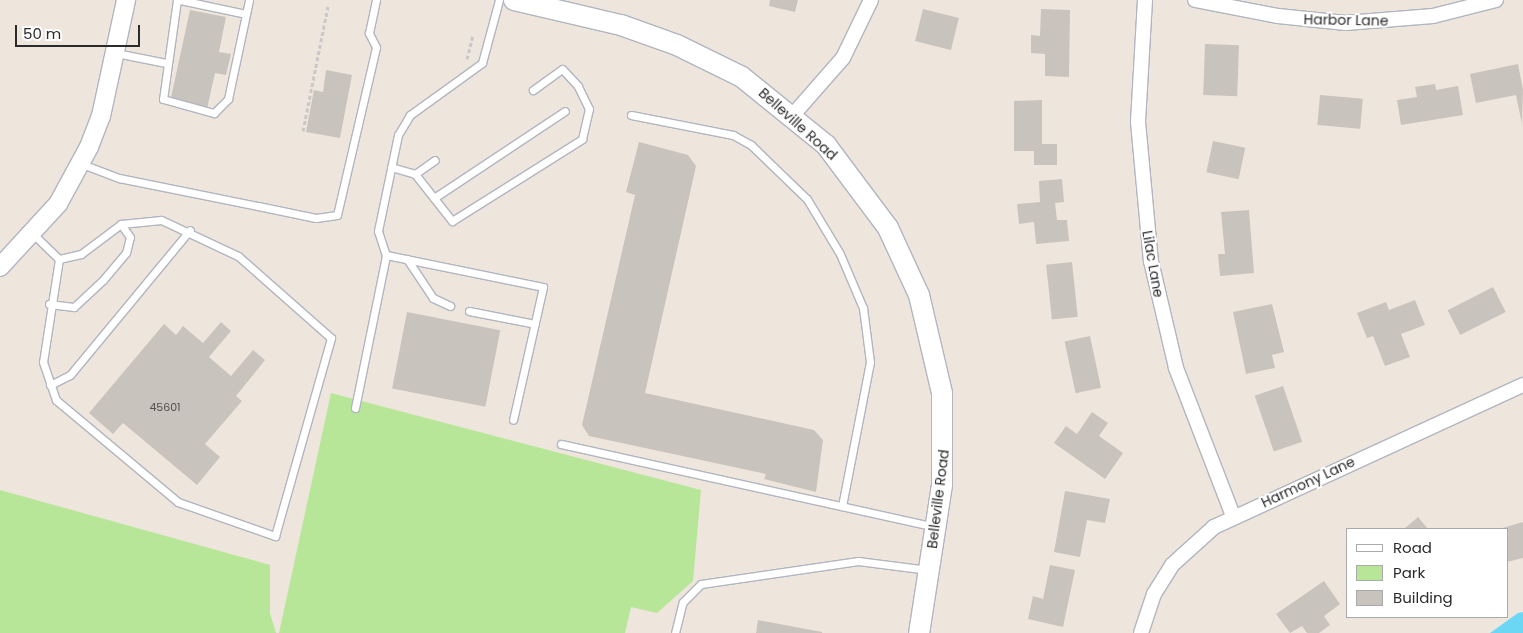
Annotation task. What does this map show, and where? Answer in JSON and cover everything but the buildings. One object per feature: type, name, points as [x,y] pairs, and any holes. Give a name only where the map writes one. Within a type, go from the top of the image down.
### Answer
[{"type":"main road","name":"Belleville Road","points":[[514,0],[621,25],[677,44],[742,77],[826,145],[868,197],[919,295],[938,366],[944,412],[944,458],[936,527],[919,633]]},
{"type":"street","points":[[0,267],[34,234],[81,164],[101,116],[126,0]]},
{"type":"street","points":[[792,116],[843,58],[871,0]]},
{"type":"street","name":"Lilac Lane","points":[[1145,0],[1138,122],[1151,262],[1176,368],[1233,516]]},
{"type":"street","name":"Harbor Lane","points":[[1195,0],[1278,16],[1346,23],[1433,16],[1496,0]]},
{"type":"street","name":"Harmony Lane","points":[[1141,633],[1154,594],[1172,565],[1193,544],[1233,516],[1523,385]]},
{"type":"lane","points":[[246,14],[178,0],[166,62],[163,99],[214,113],[221,109],[228,99],[249,0]]},
{"type":"lane","points":[[81,164],[119,178],[316,218],[338,215],[376,47],[369,33],[376,0]]},
{"type":"lane","points":[[355,408],[386,255],[378,231],[398,135],[410,115],[482,63],[498,0]]},
{"type":"lane","points":[[115,53],[166,62]]},
{"type":"lane","points":[[391,167],[415,174],[452,220],[582,139],[589,109],[562,69],[533,90]]},
{"type":"lane","points":[[434,198],[564,111]]},
{"type":"lane","points":[[631,115],[733,134],[751,145],[807,199],[840,254],[863,308],[870,362],[842,506]]},
{"type":"lane","points":[[415,174],[435,160]]},
{"type":"lane","points":[[161,220],[190,230],[238,256],[331,338],[275,536],[178,502],[71,415],[50,385],[43,362],[50,304],[59,258],[82,254],[121,224],[161,220]]},
{"type":"lane","points":[[50,304],[74,306],[103,280],[126,253],[130,237],[121,224]]},
{"type":"lane","points":[[50,385],[70,375],[190,230]]},
{"type":"lane","points":[[34,234],[59,258]]},
{"type":"lane","points":[[386,255],[543,287],[513,420]]},
{"type":"lane","points":[[407,260],[432,298],[450,306]]},
{"type":"lane","points":[[469,311],[535,324]]},
{"type":"lane","points":[[561,444],[936,527]]},
{"type":"lane","points":[[675,633],[683,602],[701,584],[858,561],[929,570]]},
{"type":"path","points":[[303,131],[309,109],[328,6]]},
{"type":"green space","points":[[331,393],[701,490],[693,581],[657,613],[631,607],[625,633],[279,633]]},
{"type":"green space","points":[[0,490],[270,565],[270,613],[276,633],[0,633]]},
{"type":"water","points":[[1523,612],[1523,633],[1490,633],[1518,613]]}]
